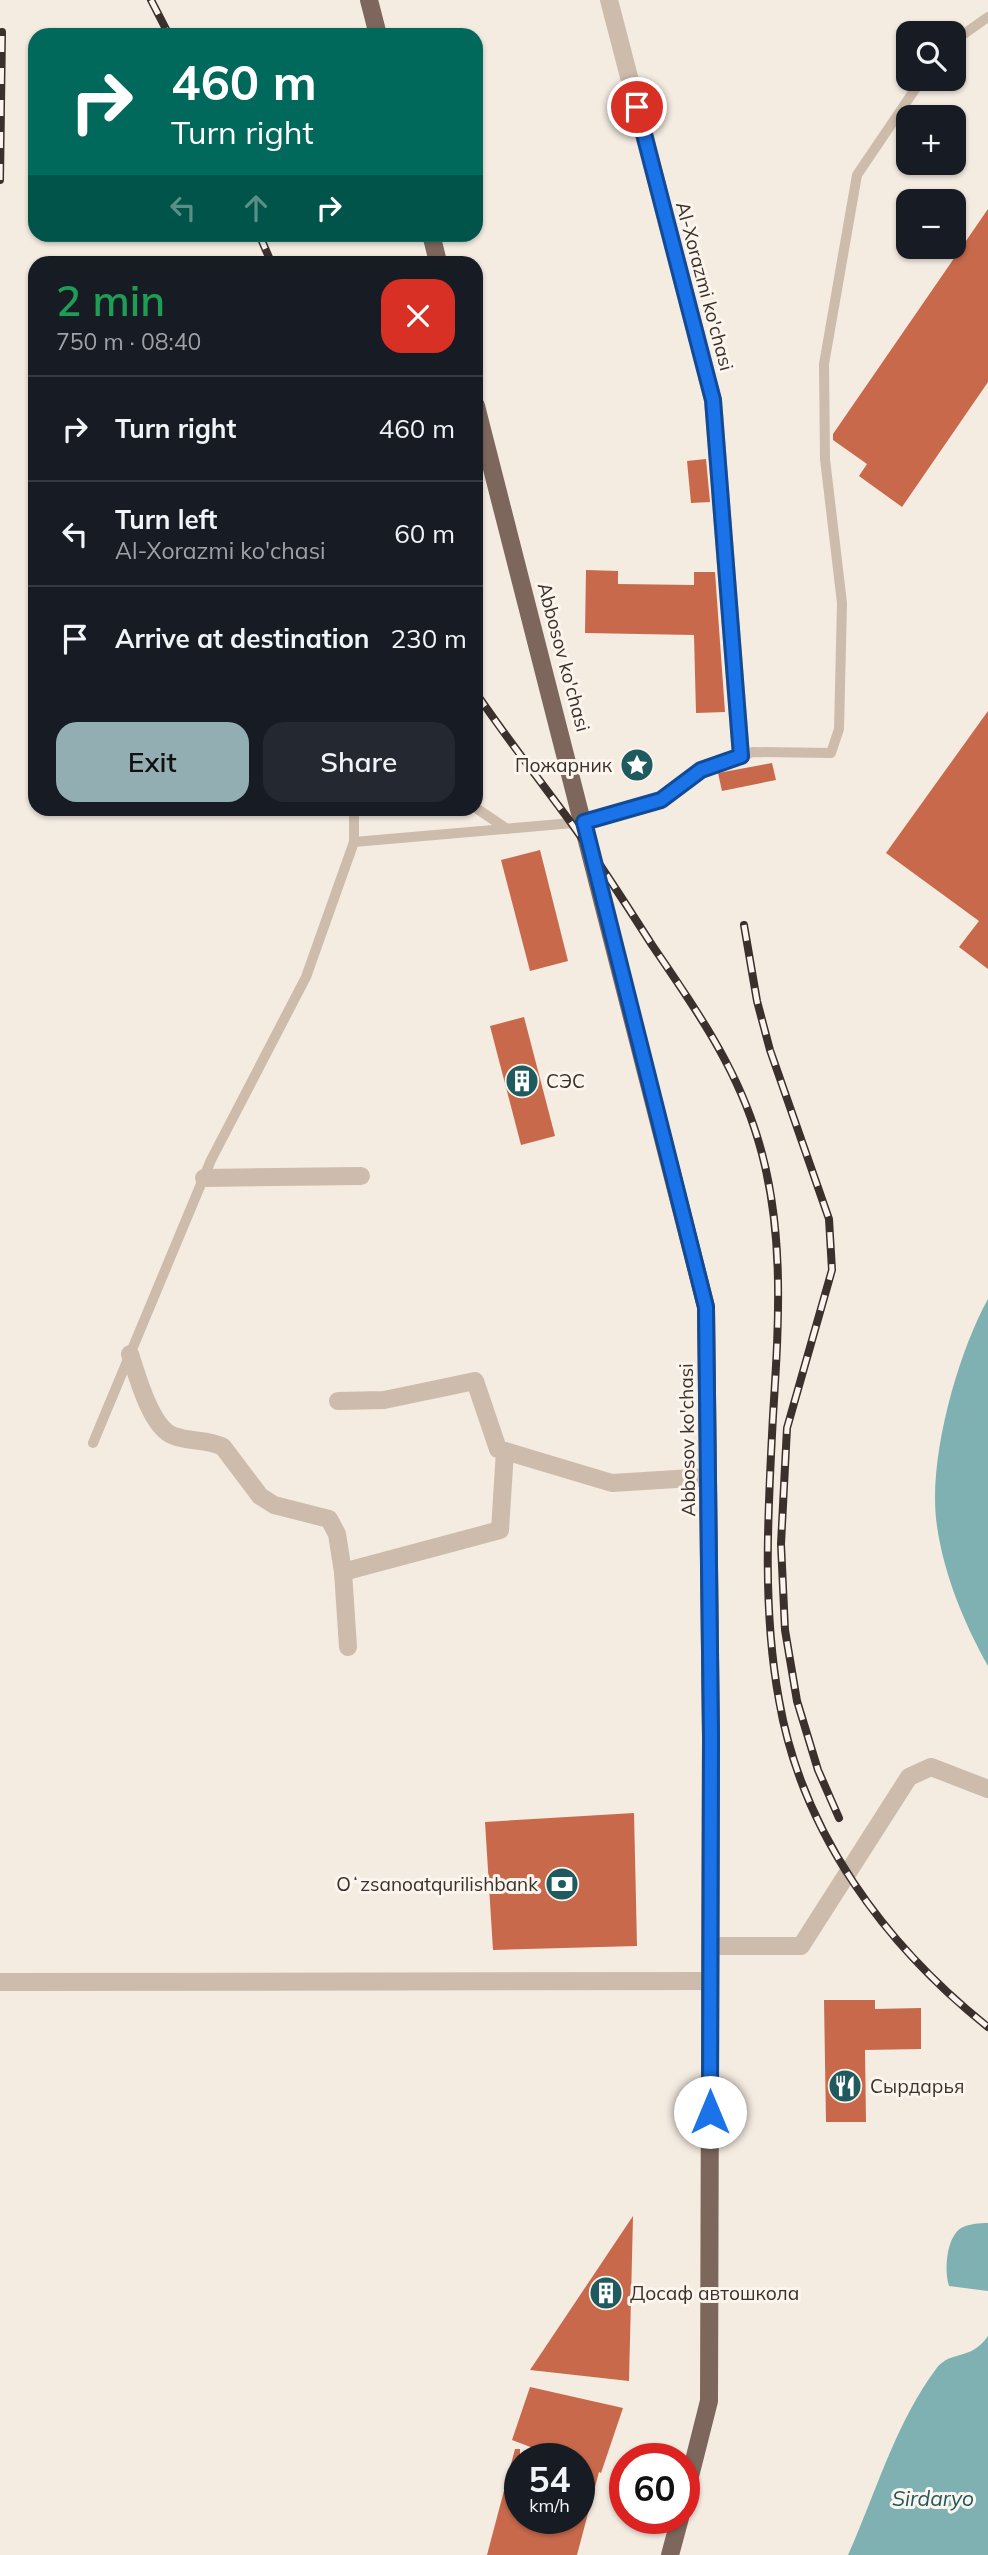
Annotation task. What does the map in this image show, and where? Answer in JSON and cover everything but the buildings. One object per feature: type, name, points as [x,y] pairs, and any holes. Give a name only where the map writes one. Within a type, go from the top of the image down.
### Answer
[{"type":"main road","points":[[369,0],[376,28]]},
{"type":"main road","name":"Abbosov ko'chasi","points":[[483,433],[706,1307],[711,1946],[709,2401],[698,2443]]},
{"type":"main road","points":[[670,2555],[676,2534]]},
{"type":"street","name":"Al-Xorazmi ko'chasi","points":[[609,0],[713,400],[741,756]]},
{"type":"street","points":[[204,1178],[361,1176]]},
{"type":"street","points":[[130,1354],[145,1399],[164,1430],[173,1436],[223,1447],[260,1496],[274,1505],[329,1519],[337,1534],[343,1572],[348,1647]]},
{"type":"street","points":[[338,1401],[384,1400],[475,1381],[498,1448],[505,1451],[612,1483],[708,1477]]},
{"type":"street","points":[[343,1572],[500,1530],[505,1451]]},
{"type":"street","points":[[711,1946],[801,1946],[909,1777],[931,1767],[988,1789]]},
{"type":"street","points":[[0,1982],[710,1981]]},
{"type":"lane","points":[[966,33],[988,17]]},
{"type":"lane","points":[[354,842],[584,822],[661,800],[701,770],[753,752],[831,753],[839,729],[842,603],[825,459],[824,364],[857,176],[914,91]]},
{"type":"lane","points":[[483,813],[507,829]]},
{"type":"lane","points":[[93,1443],[204,1178],[306,976],[354,842],[354,816]]},
{"type":"water","points":[[988,1299],[988,1666],[963,1616],[950,1580],[940,1544],[935,1500],[936,1471],[947,1410],[966,1349]]},
{"type":"water","points":[[988,2223],[988,2291],[949,2286],[948,2255],[952,2239],[961,2228]]},
{"type":"water","name":"Sirdaryo","points":[[988,2336],[988,2555],[848,2555],[898,2436],[922,2390],[942,2363],[968,2353]]},
{"type":"railway","points":[[151,0],[165,28]]},
{"type":"railway","points":[[0,180],[2,32]]},
{"type":"railway","points":[[262,242],[268,256]]},
{"type":"railway","points":[[483,703],[580,835],[681,988],[722,1055],[745,1102],[764,1162],[776,1234],[778,1307],[768,1523],[768,1594],[774,1665],[790,1749],[807,1796],[853,1883],[915,1960],[950,1995],[988,2027]]},
{"type":"railway","points":[[744,925],[757,1001],[770,1050],[829,1219],[832,1270],[787,1428],[781,1544],[785,1630],[797,1701],[818,1770],[839,1818]]},
{"type":"place","name":"Пожарник","points":[[637,765]]},
{"type":"place","name":"СЭС","points":[[522,1081]]},
{"type":"place","name":"Oʻzsanoatqurilishbank","points":[[562,1884]]},
{"type":"place","name":"Сырдарья","points":[[845,2086]]},
{"type":"place","name":"Досаф автошкола","points":[[606,2293]]},
{"type":"route","points":[[637,107],[713,400],[741,756],[701,770],[661,800],[584,822],[706,1307],[711,1737],[710,2112]]}]
